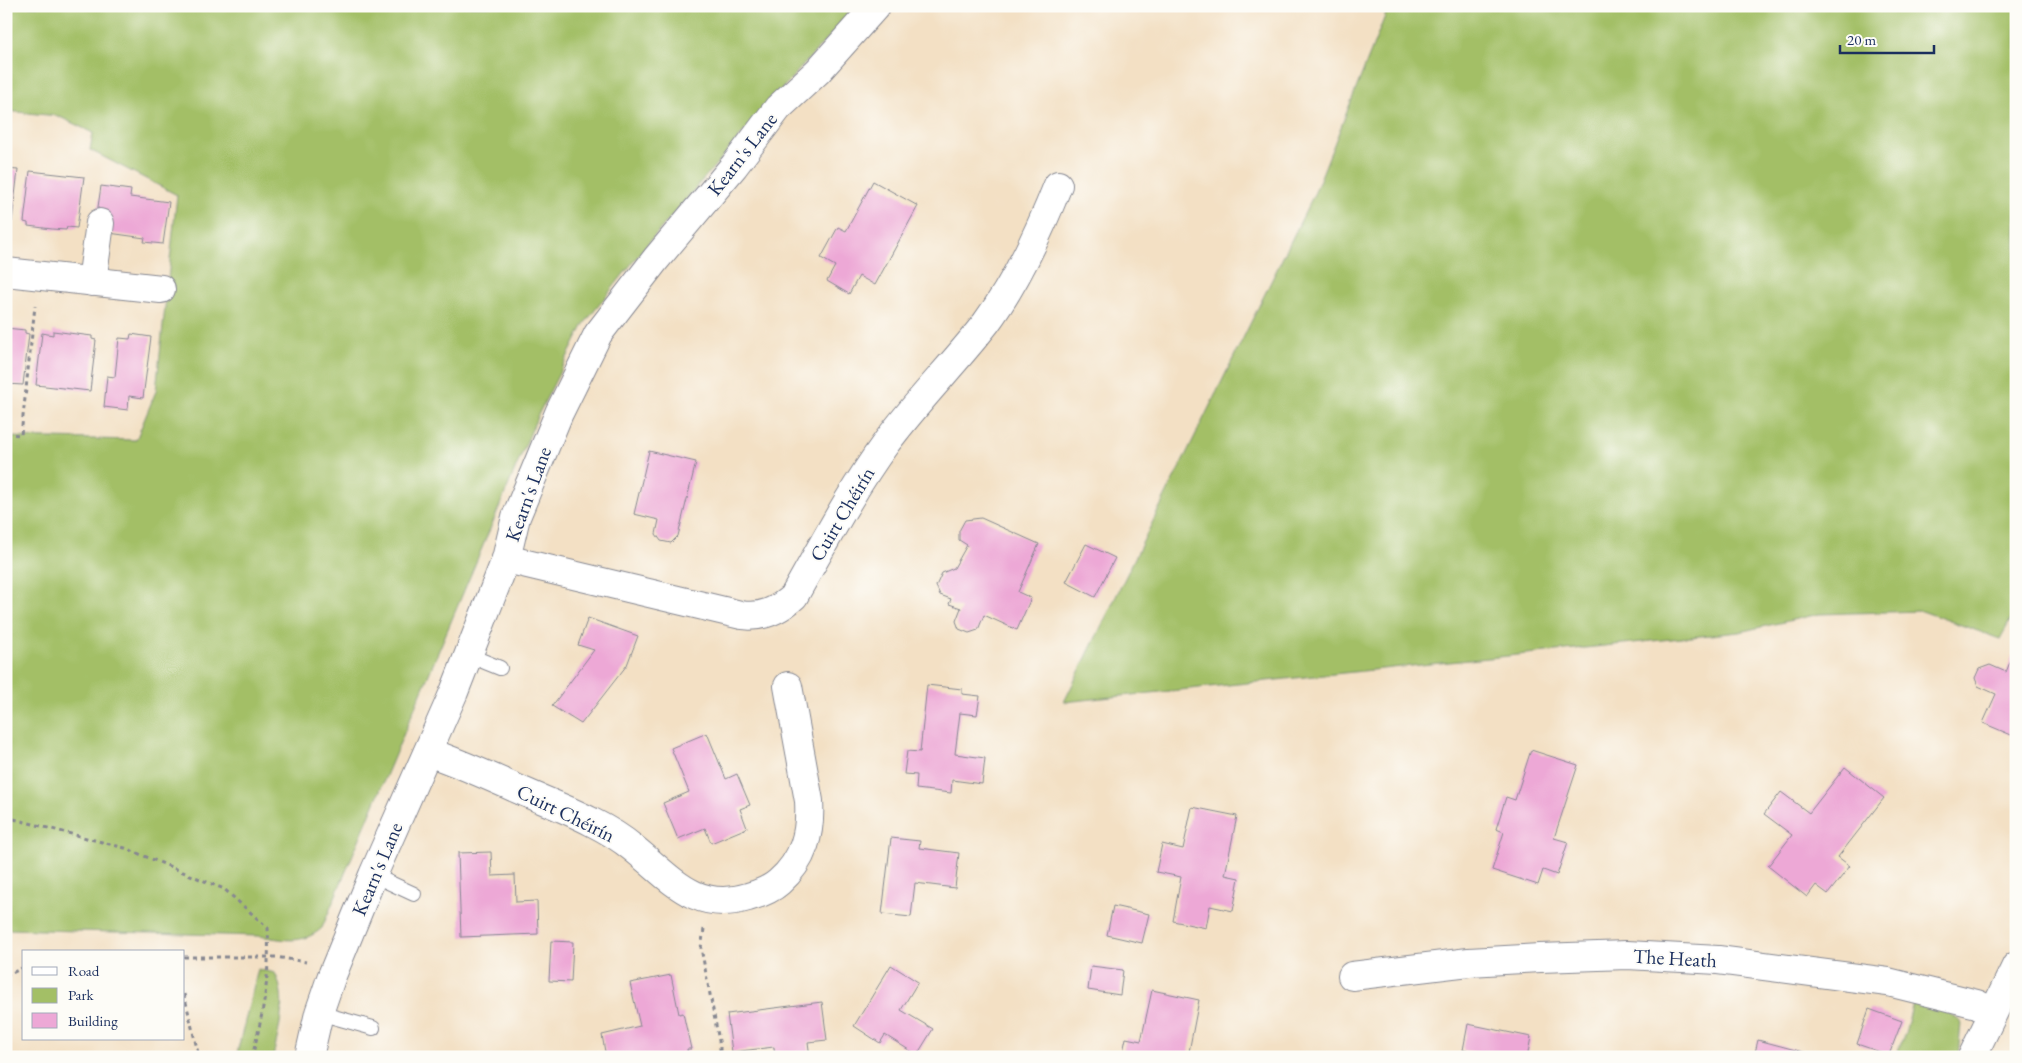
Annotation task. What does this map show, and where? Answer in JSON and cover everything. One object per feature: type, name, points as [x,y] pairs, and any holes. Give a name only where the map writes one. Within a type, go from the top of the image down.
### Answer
[{"type":"street","name":"Kearn's Lane","points":[[308,1057],[319,1013],[336,968],[373,875],[428,752],[506,559],[516,516],[559,413],[598,334],[656,259],[734,166],[778,108],[818,70],[876,6]]},
{"type":"street","name":"Cuirt Chéirín","points":[[506,559],[741,615],[764,615],[787,603],[794,596],[865,474],[886,443],[986,323],[1005,294],[1028,256],[1058,185]]},
{"type":"street","points":[[92,282],[100,223]]},
{"type":"street","points":[[6,272],[161,289]]},
{"type":"street","name":"Cuirt Chéirín","points":[[428,752],[592,822],[633,848],[674,884],[690,894],[706,899],[723,901],[740,899],[760,894],[776,885],[790,872],[799,860],[806,843],[810,819],[809,801],[788,686]]},
{"type":"street","name":"The Heath","points":[[1352,976],[1469,962],[1540,958],[1628,955],[1718,960],[1888,982],[1977,1004],[1993,1012]]},
{"type":"street","points":[[1972,1057],[2016,966]]},
{"type":"lane","points":[[468,655],[500,668]]},
{"type":"lane","points":[[373,875],[414,894]]},
{"type":"lane","points":[[319,1013],[373,1028]]},
{"type":"path","points":[[6,434],[21,435],[38,276]]},
{"type":"path","points":[[6,817],[125,848],[224,889],[268,928],[269,957],[264,1010],[252,1057]]},
{"type":"path","points":[[706,899],[708,908],[701,948],[720,1046],[720,1057]]},
{"type":"path","points":[[185,957],[269,957],[336,968]]},
{"type":"path","points":[[6,976],[22,968]]},
{"type":"path","points":[[185,998],[199,1057]]},
{"type":"green space","points":[[6,6],[857,6],[768,104],[645,247],[584,324],[538,415],[322,928],[307,937],[284,940],[258,936],[6,929],[6,437],[136,440],[156,391],[177,195],[90,150],[93,133],[58,116],[6,111]]},
{"type":"green space","points":[[1389,6],[2016,6],[2016,610],[2000,639],[1922,611],[1819,614],[1739,632],[1064,702],[1315,192]]},
{"type":"green space","points":[[258,969],[275,973],[281,993],[281,1014],[273,1057],[236,1057]]},
{"type":"green space","points":[[1913,1003],[1940,1008],[1951,1014],[1961,1023],[1958,1057],[1895,1057],[1905,1033]]},
{"type":"building","points":[[6,169],[18,170],[12,222],[6,221]]},
{"type":"building","points":[[30,171],[84,177],[77,228],[67,227],[66,230],[52,229],[28,226],[28,223],[24,222]]},
{"type":"building","points":[[873,181],[918,206],[875,285],[859,276],[849,294],[827,281],[835,266],[821,258],[838,227],[846,231]]},
{"type":"building","points":[[101,186],[131,190],[130,197],[169,202],[163,244],[144,242],[145,238],[109,233],[97,214]]},
{"type":"building","points":[[6,328],[25,330],[25,333],[29,334],[23,385],[6,384]]},
{"type":"building","points":[[53,331],[92,336],[92,339],[96,340],[90,391],[36,385],[42,333],[53,335]]},
{"type":"building","points":[[131,334],[151,337],[143,398],[129,396],[128,410],[104,407],[107,376],[115,377],[119,338],[130,339]]},
{"type":"building","points":[[649,451],[696,462],[678,536],[671,543],[661,541],[656,534],[659,520],[634,514]]},
{"type":"building","points":[[981,518],[1039,544],[1018,592],[1031,598],[1017,630],[984,615],[978,630],[969,633],[959,629],[956,621],[961,608],[949,604],[951,599],[940,595],[936,586],[942,573],[954,568],[967,545],[959,540],[959,531],[965,520]]},
{"type":"building","points":[[1086,544],[1115,558],[1095,597],[1066,582]]},
{"type":"building","points":[[588,618],[638,636],[627,665],[581,724],[552,706],[594,650],[578,645]]},
{"type":"building","points":[[2013,655],[2016,656],[2016,737],[1983,723],[1996,694],[1978,686],[1975,678],[1979,669],[1990,665],[2006,672]]},
{"type":"building","points":[[927,685],[962,689],[962,694],[980,696],[977,715],[960,713],[955,754],[985,758],[982,784],[952,780],[951,793],[916,789],[917,775],[904,774],[907,751],[920,752]]},
{"type":"building","points":[[707,733],[726,779],[737,774],[750,805],[740,809],[747,828],[711,843],[705,828],[678,839],[663,803],[689,792],[671,748]]},
{"type":"building","points":[[1531,750],[1578,765],[1554,838],[1568,842],[1557,875],[1543,870],[1538,885],[1492,870],[1504,832],[1496,829],[1506,797],[1515,800]]},
{"type":"building","points":[[1845,767],[1884,798],[1838,857],[1850,866],[1828,894],[1816,885],[1807,897],[1768,866],[1792,835],[1764,814],[1781,792],[1809,813]]},
{"type":"building","points":[[1192,807],[1237,816],[1225,875],[1239,878],[1233,911],[1210,906],[1206,928],[1173,921],[1181,877],[1156,872],[1162,844],[1183,849]]},
{"type":"building","points":[[891,838],[920,841],[919,848],[959,853],[955,888],[915,883],[911,917],[882,914]]},
{"type":"building","points":[[491,852],[492,876],[515,875],[516,902],[537,901],[538,934],[461,937],[458,853]]},
{"type":"building","points":[[1113,906],[1149,914],[1142,943],[1107,935]]},
{"type":"building","points":[[551,941],[573,942],[571,982],[549,981]]},
{"type":"building","points":[[891,965],[918,982],[901,1010],[933,1029],[917,1055],[885,1035],[880,1043],[854,1026]]},
{"type":"building","points":[[1091,966],[1123,970],[1120,995],[1088,990]]},
{"type":"building","points":[[671,975],[679,1014],[683,1013],[691,1049],[687,1049],[688,1057],[606,1057],[602,1035],[640,1026],[630,983]]},
{"type":"building","points":[[1152,990],[1199,1000],[1188,1057],[1122,1057],[1126,1038],[1141,1041]]},
{"type":"building","points":[[822,1002],[827,1040],[808,1042],[810,1057],[775,1057],[774,1047],[732,1052],[727,1014]]},
{"type":"building","points":[[1869,1009],[1902,1021],[1889,1055],[1857,1044]]},
{"type":"building","points":[[1468,1024],[1531,1037],[1528,1053],[1542,1057],[1478,1057],[1479,1053],[1463,1050]]},
{"type":"building","points":[[1758,1040],[1807,1053],[1806,1057],[1754,1057]]}]
